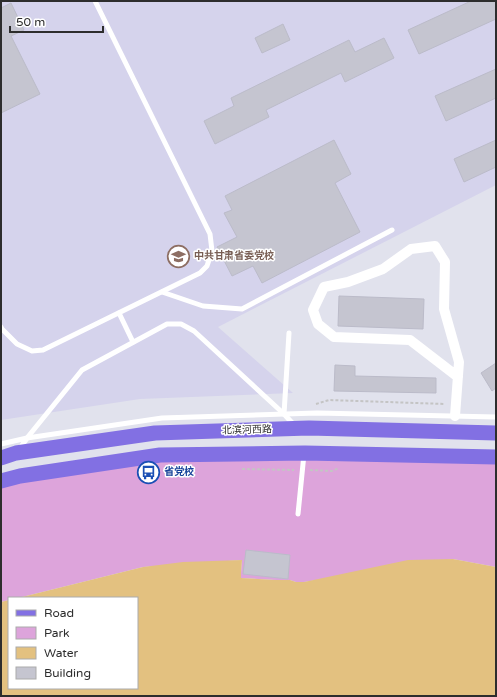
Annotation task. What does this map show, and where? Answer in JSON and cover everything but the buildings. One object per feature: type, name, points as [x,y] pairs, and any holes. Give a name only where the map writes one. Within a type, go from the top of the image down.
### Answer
[{"type":"main road","name":"北滨河西路","points":[[1,458],[16,454],[156,433],[297,428],[496,432]]},
{"type":"main road","points":[[1,481],[20,476],[160,455],[305,453],[496,457]]},
{"type":"street","points":[[455,416],[458,377],[459,362],[444,309],[445,262],[435,246],[411,249],[383,269],[348,282],[324,287],[313,310],[318,324],[334,337],[410,340],[458,377]]},
{"type":"lane","points":[[1,327],[2,330],[17,344],[32,352],[43,350],[200,273],[207,266],[212,251],[210,234],[95,1]]},
{"type":"lane","points":[[162,292],[203,306],[242,309],[392,230]]},
{"type":"lane","points":[[119,313],[133,342]]},
{"type":"lane","points":[[16,454],[27,438],[82,370],[167,324],[181,324],[194,331],[284,414],[297,428]]},
{"type":"lane","points":[[284,414],[289,333]]},
{"type":"lane","points":[[1,444],[27,438],[162,418],[318,413],[496,417]]},
{"type":"lane","points":[[298,514],[305,453]]},
{"type":"path","points":[[330,400],[456,404]]},
{"type":"path","points":[[239,469],[294,470]]},
{"type":"path","points":[[309,470],[332,471]]},
{"type":"shaded area","name":"中共甘肃省委党校","points":[[1,1],[496,1],[496,185],[218,327],[293,393],[140,399],[1,420]]},
{"type":"green space","points":[[160,455],[496,457],[496,567],[453,559],[296,582],[290,580],[241,578],[242,560],[143,567],[22,597],[8,597],[8,600],[1,602],[1,481]]},
{"type":"water","points":[[453,559],[496,567],[496,696],[1,696],[1,602],[8,600],[8,689],[138,689],[138,597],[22,597],[143,567],[183,562],[242,560],[241,578],[304,582],[408,560]]},
{"type":"place","name":"中共甘肃省委党校","points":[[179,256]]},
{"type":"place","name":"省党校","points":[[148,472]]}]
